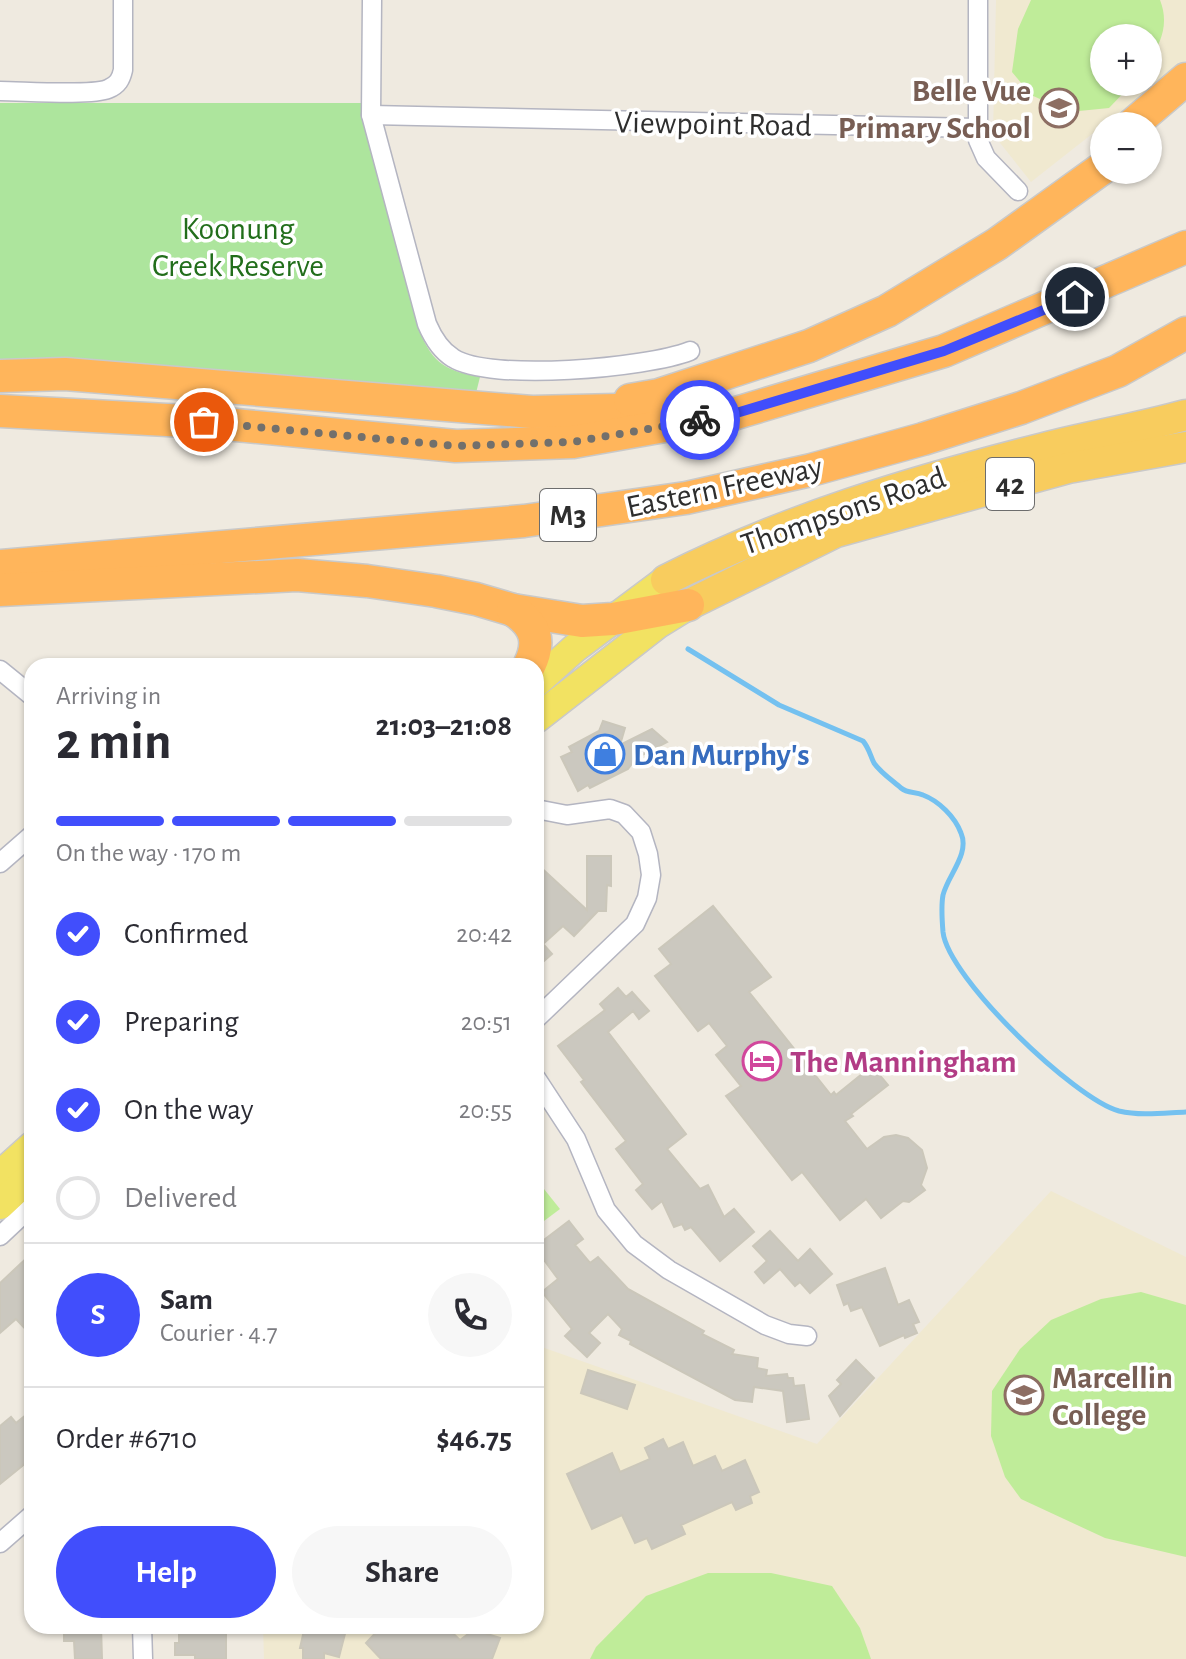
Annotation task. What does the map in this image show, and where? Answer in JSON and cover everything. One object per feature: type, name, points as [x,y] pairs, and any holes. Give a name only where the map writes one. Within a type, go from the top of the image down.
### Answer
[{"type":"highway","points":[[1147,112],[1186,79]]},
{"type":"highway","points":[[1162,123],[1186,107]]},
{"type":"highway","points":[[997,244],[1090,162]]},
{"type":"highway","points":[[532,412],[562,412],[659,395],[809,346],[887,311],[997,244],[1090,177]]},
{"type":"highway","name":"M3","points":[[0,411],[204,422],[456,446],[573,442],[733,414],[944,351],[1186,247]]},
{"type":"highway","name":"Eastern Freeway","points":[[0,566],[510,523],[686,498],[811,470],[1021,408],[1118,371],[1186,333]]},
{"type":"highway","name":"M3","points":[[0,376],[65,374],[532,412],[631,412],[731,402],[820,385],[944,351]]},
{"type":"highway","name":"Thompsons Road","points":[[666,580],[725,550],[844,504],[995,460],[1186,415]]},
{"type":"highway","name":"Thompsons Road","points":[[688,605],[836,532],[1068,468],[1186,447]]},
{"type":"highway","points":[[0,590],[297,575],[436,591],[513,610],[582,621],[613,619],[688,605]]},
{"type":"highway","points":[[513,610],[527,619],[534,631],[537,643],[532,658]]},
{"type":"main road","name":"Thompsons Road","points":[[544,676],[575,648],[666,580]]},
{"type":"main road","name":"Thompsons Road","points":[[544,704],[578,668],[597,672],[658,624],[688,605]]},
{"type":"main road","points":[[0,1175],[24,1153]]},
{"type":"main road","points":[[0,1205],[24,1182]]},
{"type":"street","points":[[0,91],[109,89],[118,82],[123,70],[123,0]]},
{"type":"street","points":[[372,0],[371,115],[427,324],[437,345],[454,359],[485,369],[634,365],[690,351]]},
{"type":"street","points":[[978,0],[977,128],[982,153],[1018,191]]},
{"type":"street","name":"Viewpoint Road","points":[[371,115],[977,128]]},
{"type":"street","points":[[0,670],[24,690]]},
{"type":"street","points":[[544,807],[575,815],[610,809],[624,814],[641,832],[651,875],[647,898],[635,924],[544,1011]]},
{"type":"street","points":[[0,863],[24,842]]},
{"type":"street","points":[[544,1090],[576,1139],[606,1210],[634,1244],[669,1270],[765,1325],[780,1332],[807,1336]]},
{"type":"street","points":[[0,1236],[24,1214]]},
{"type":"street","points":[[0,1543],[24,1522]]},
{"type":"street","points":[[142,1634],[143,1659]]},
{"type":"shaded area","name":"Belle Vue Primary School","points":[[996,0],[1186,0],[1186,60],[1162,79],[1162,24],[1090,24],[1090,96],[1140,96],[1120,112],[1090,112],[1090,136],[1031,182],[993,134]]},
{"type":"shaded area","name":"Marcellin College","points":[[1051,1191],[1186,1257],[1186,1659],[264,1659],[263,1634],[544,1634],[544,1348],[817,1444]]},
{"type":"green space","points":[[1031,0],[1160,0],[1163,8],[1162,34],[1162,24],[1090,24],[1090,96],[1121,96],[1109,108],[1069,112],[1031,95],[1012,72],[1018,29]]},
{"type":"green space","name":"Koonung Creek Reserve","points":[[0,103],[362,103],[368,139],[420,332],[430,352],[442,364],[480,377],[472,409],[0,377]]},
{"type":"green space","points":[[544,1189],[560,1209],[544,1221]]},
{"type":"green space","points":[[1141,1292],[1186,1305],[1186,1557],[1105,1538],[1021,1499],[1005,1477],[991,1436],[992,1391],[1020,1349],[1051,1320],[1101,1299]]},
{"type":"green space","points":[[708,1573],[771,1573],[832,1586],[860,1628],[871,1659],[590,1659],[596,1647],[646,1596]]},
{"type":"building","name":"Dan Murphy's","points":[[603,721],[625,728],[620,745],[652,729],[667,742],[636,758],[628,769],[578,791],[561,757],[572,752],[569,747],[599,731]]},
{"type":"building","points":[[587,856],[611,856],[611,886],[607,885],[606,911],[598,911],[574,936],[563,926],[544,943],[544,870],[587,910]]},
{"type":"building","name":"The Manningham","points":[[713,906],[771,977],[749,992],[831,1095],[834,1092],[836,1095],[872,1066],[888,1085],[845,1121],[867,1149],[884,1137],[896,1135],[908,1138],[922,1150],[927,1168],[921,1185],[925,1190],[909,1202],[903,1201],[881,1218],[866,1199],[840,1220],[802,1172],[792,1180],[726,1096],[741,1086],[716,1055],[727,1046],[709,1023],[698,1031],[655,976],[671,964],[659,949]]},
{"type":"building","points":[[544,945],[552,954],[544,961]]},
{"type":"building","points":[[618,988],[626,997],[632,992],[649,1011],[639,1019],[633,1011],[608,1032],[686,1134],[667,1149],[700,1189],[708,1185],[724,1217],[734,1209],[754,1232],[720,1261],[691,1227],[685,1230],[682,1224],[674,1227],[662,1201],[652,1209],[636,1190],[643,1184],[616,1149],[626,1141],[558,1046],[605,1010],[600,1004]]},
{"type":"building","points":[[569,1221],[583,1239],[575,1245],[590,1263],[598,1257],[628,1289],[704,1331],[702,1334],[734,1350],[732,1354],[758,1358],[757,1368],[767,1370],[766,1376],[787,1374],[788,1378],[793,1378],[794,1386],[804,1385],[809,1419],[787,1422],[783,1391],[754,1387],[752,1402],[735,1400],[630,1344],[631,1341],[619,1335],[622,1329],[608,1314],[589,1333],[600,1343],[587,1357],[565,1336],[572,1329],[544,1294],[544,1290],[558,1279],[544,1260],[544,1240]]},
{"type":"building","points":[[770,1231],[798,1261],[810,1249],[832,1274],[810,1293],[800,1282],[795,1286],[780,1269],[764,1283],[755,1272],[767,1261],[753,1246]]},
{"type":"building","points":[[24,1260],[24,1328],[16,1319],[0,1333],[0,1283]]},
{"type":"building","points":[[885,1268],[898,1305],[909,1300],[919,1322],[913,1324],[917,1333],[905,1338],[904,1335],[880,1346],[862,1307],[851,1311],[848,1303],[844,1305],[837,1285]]},
{"type":"building","points":[[856,1360],[874,1378],[840,1416],[829,1396],[841,1384],[837,1380]]},
{"type":"building","points":[[588,1370],[635,1385],[627,1409],[581,1393]]},
{"type":"building","points":[[24,1416],[24,1464],[0,1484],[0,1426],[11,1417],[16,1423]]},
{"type":"building","points":[[663,1439],[668,1449],[683,1442],[693,1466],[715,1456],[722,1471],[745,1460],[759,1492],[750,1496],[752,1503],[736,1510],[732,1502],[681,1525],[685,1534],[652,1549],[647,1538],[635,1543],[622,1515],[592,1529],[567,1474],[612,1453],[620,1472],[650,1459],[645,1448]]},
{"type":"building","points":[[64,1634],[101,1634],[102,1659],[75,1659],[74,1641],[64,1641]]},
{"type":"building","points":[[179,1634],[226,1634],[226,1659],[195,1659],[195,1655],[175,1655],[175,1643],[179,1643]]},
{"type":"building","points":[[303,1634],[345,1634],[339,1657],[324,1653],[324,1659],[303,1659],[303,1648],[300,1648]]},
{"type":"building","points":[[374,1634],[454,1634],[460,1640],[468,1634],[487,1634],[500,1638],[492,1659],[381,1659],[366,1643]]},
{"type":"waterway","points":[[688,649],[779,705],[863,741],[874,763],[887,776],[904,790],[935,801],[951,816],[961,833],[963,849],[942,899],[943,932],[950,952],[989,1006],[1045,1061],[1099,1102],[1119,1111],[1144,1114],[1186,1112]]},
{"type":"way so far","points":[[204,422],[456,446],[573,442],[700,420]]},
{"type":"place","name":"Belle Vue Primary School","points":[[1059,108]]},
{"type":"place","name":"Dan Murphy's","points":[[605,754]]},
{"type":"place","name":"The Manningham","points":[[762,1061]]},
{"type":"place","name":"Marcellin College","points":[[1024,1395]]},
{"type":"route","points":[[700,420],[733,414],[944,351],[1075,297]]}]
